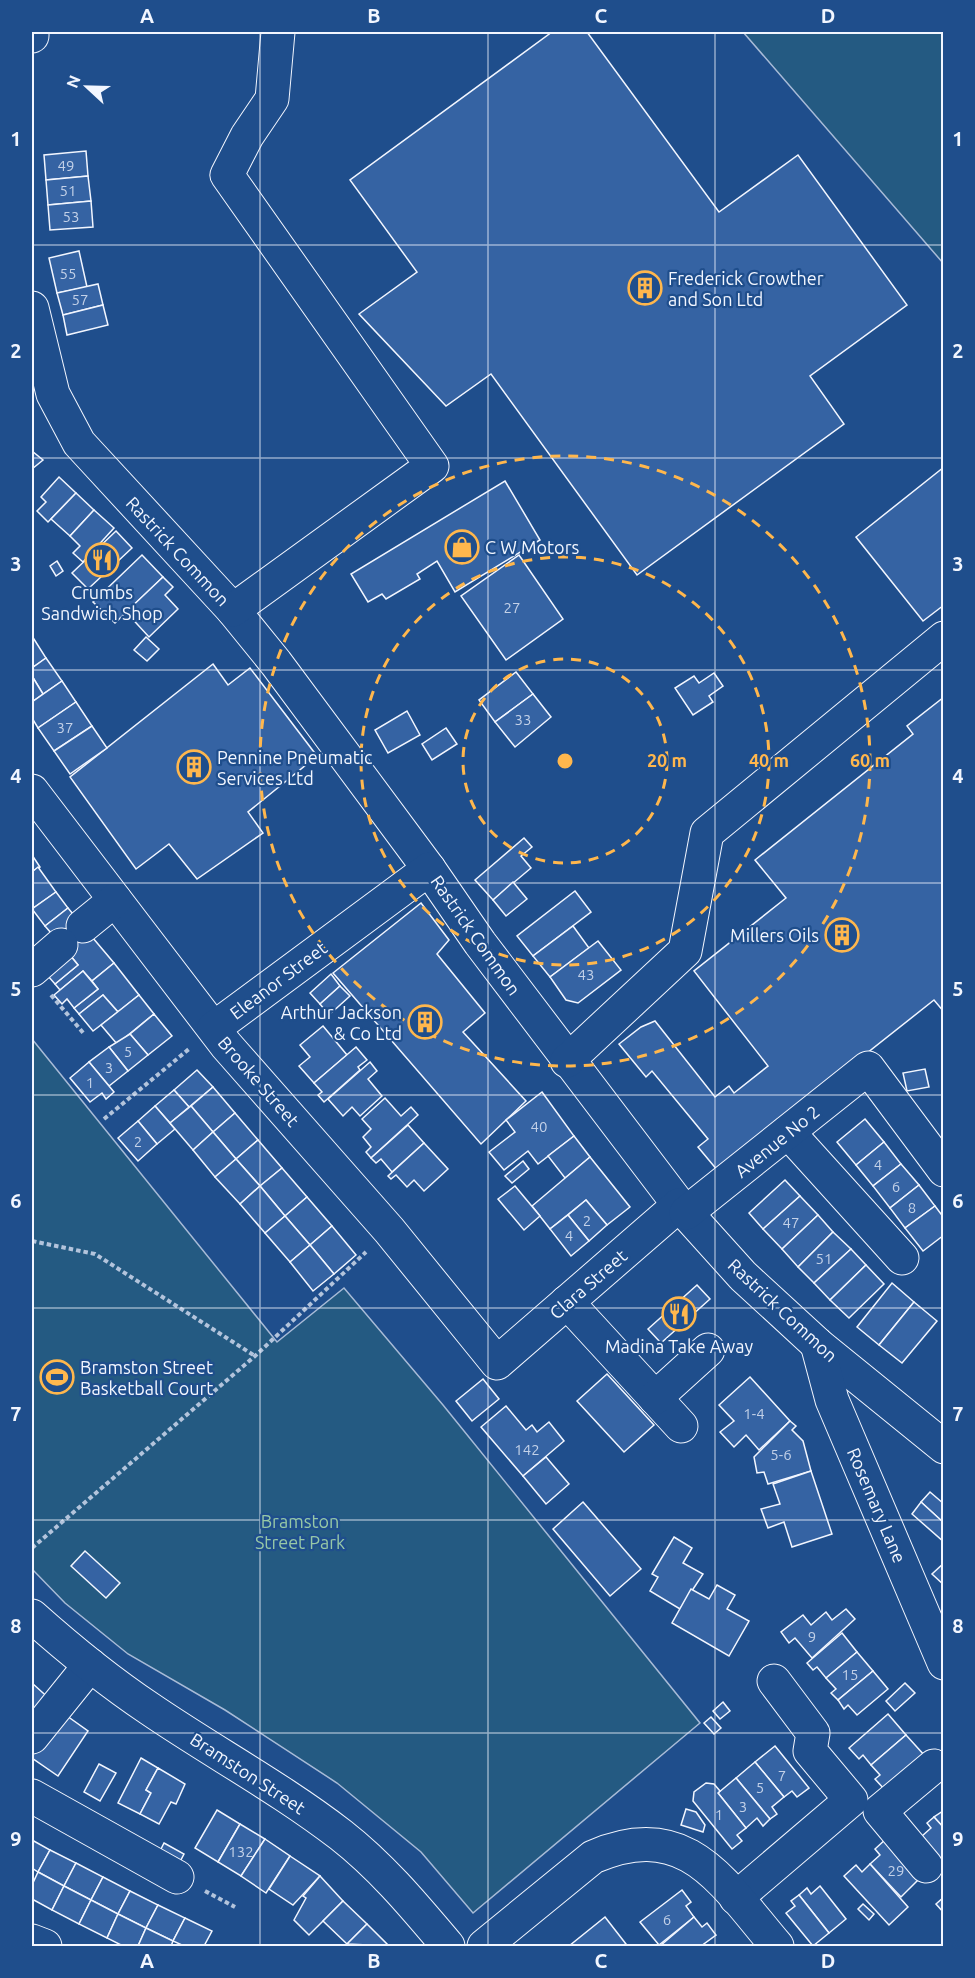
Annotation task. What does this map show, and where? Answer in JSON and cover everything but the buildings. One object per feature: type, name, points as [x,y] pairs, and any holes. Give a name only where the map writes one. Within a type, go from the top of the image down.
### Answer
[{"type":"street","points":[[234,610],[432,466],[227,175],[247,136],[272,99],[278,32]]},
{"type":"street","name":"Rastrick Common","points":[[32,308],[45,365],[46,410],[234,610],[283,672],[429,869],[480,943],[567,1060],[682,1209],[743,1276],[817,1344],[944,1447]]},
{"type":"street","points":[[567,1060],[685,951],[707,833],[944,638]]},
{"type":"street","name":"Brooke Street","points":[[32,791],[214,1029],[389,1230],[497,1363]]},
{"type":"street","name":"Eleanor Street","points":[[214,1029],[272,973],[360,909],[429,869]]},
{"type":"street","points":[[38,979],[72,936],[115,900]]},
{"type":"street","name":"Avenue No 2","points":[[682,1209],[788,1132],[868,1068],[944,1170]]},
{"type":"street","points":[[788,1132],[902,1258]]},
{"type":"street","name":"Clara Street","points":[[497,1363],[567,1302],[682,1209]]},
{"type":"street","points":[[567,1302],[681,1426]]},
{"type":"street","name":"Rosemary Lane","points":[[817,1344],[832,1400],[936,1623],[944,1664]]},
{"type":"street","points":[[655,1398],[708,1350]]},
{"type":"street","name":"Bramston Street","points":[[32,1616],[90,1665],[151,1710],[341,1835],[404,1894],[448,1947]]},
{"type":"street","points":[[32,1737],[90,1665]]},
{"type":"street","points":[[774,1681],[813,1733],[810,1751],[926,1866]]},
{"type":"street","points":[[736,1898],[865,1805],[934,1766]]},
{"type":"street","points":[[32,1796],[177,1877]]},
{"type":"street","points":[[484,1947],[593,1857],[630,1845],[651,1844],[673,1848],[695,1857],[736,1898],[777,1947]]},
{"type":"street","points":[[32,1941],[45,1947]]},
{"type":"path","points":[[38,979],[85,1035]]},
{"type":"path","name":"Eleanor Street","points":[[104,1119],[214,1029]]},
{"type":"path","points":[[32,1548],[255,1356],[389,1230]]},
{"type":"path","points":[[32,1241],[95,1254],[255,1356]]},
{"type":"green space","points":[[743,32],[943,32],[943,263]]},
{"type":"green space","name":"Bramston Street Park","points":[[32,1039],[277,1342],[344,1288],[443,1405],[700,1723],[473,1913],[421,1852],[337,1783],[225,1710],[128,1654],[65,1603],[32,1569]]},
{"type":"place","name":"Frederick Crowther and Son Ltd","points":[[645,288]]},
{"type":"place","name":"C W Motors","points":[[462,547]]},
{"type":"place","name":"Crumbs Sandwich Shop","points":[[102,560]]},
{"type":"place","name":"Pennine Pneumatic Services Ltd","points":[[194,767]]},
{"type":"place","name":"Millers Oils","points":[[842,935]]},
{"type":"place","name":"Arthur Jackson & Co Ltd","points":[[425,1022]]},
{"type":"place","name":"Madina Take Away","points":[[679,1314]]},
{"type":"place","name":"Bramston Street Basketball Court","points":[[57,1377]]}]
